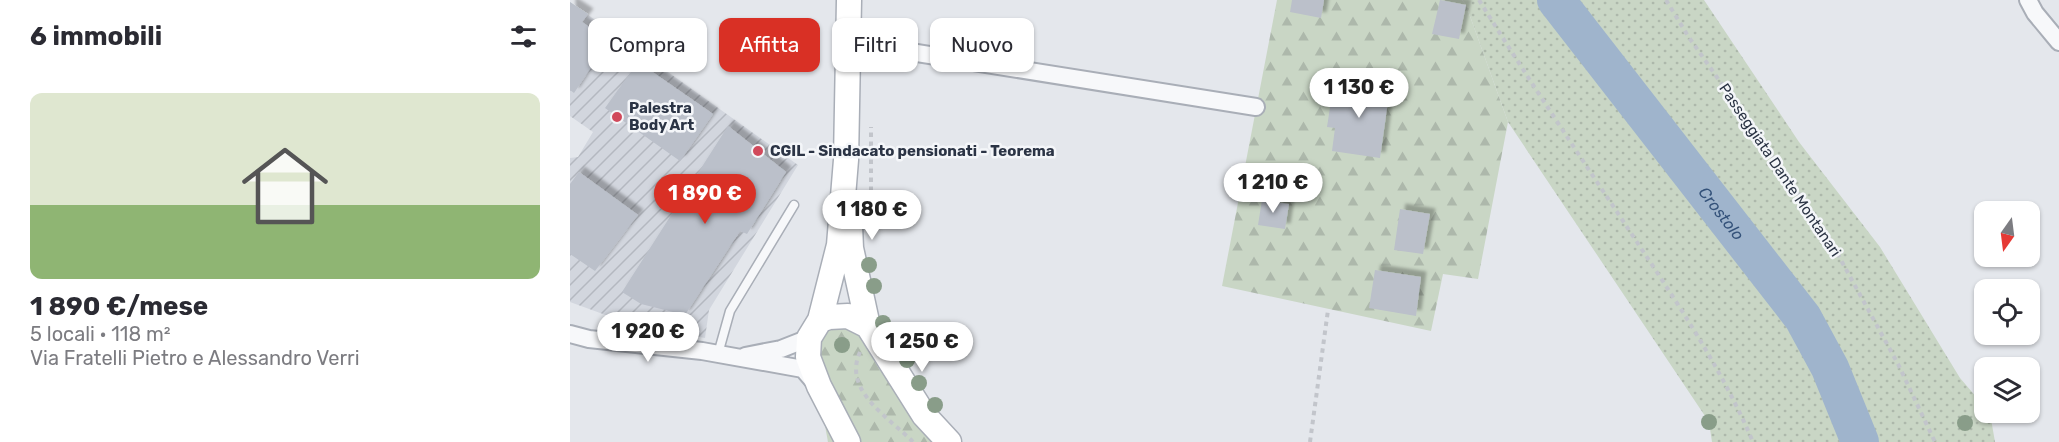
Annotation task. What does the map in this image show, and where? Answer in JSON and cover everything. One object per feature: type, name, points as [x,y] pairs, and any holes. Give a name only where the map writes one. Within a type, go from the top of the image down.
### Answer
[{"type":"main road","points":[[849,0],[849,18]]},
{"type":"main road","points":[[847,72],[846,160],[839,245],[808,357],[819,386],[848,442]]},
{"type":"main road","points":[[846,160],[851,248],[872,332],[924,415],[949,442]]},
{"type":"main road","points":[[815,329],[829,317],[848,316],[872,332]]},
{"type":"street","points":[[2028,0],[2035,13],[2059,42]]},
{"type":"street","points":[[918,53],[1256,107]]},
{"type":"street","points":[[735,357],[781,349],[815,329]]},
{"type":"street","points":[[570,334],[589,339],[718,354],[803,369],[819,386]]},
{"type":"lane","points":[[718,354],[730,311],[794,205]]},
{"type":"path","points":[[1479,0],[1545,105],[1695,328],[1740,410],[1753,442]]},
{"type":"path","name":"Passeggiata Dante Montanari","points":[[1666,0],[1688,36],[1826,231],[1898,364],[1935,442]]},
{"type":"path","points":[[870,220],[871,116]]},
{"type":"path","points":[[1310,442],[1328,310]]},
{"type":"path","points":[[872,332],[863,345],[855,364],[855,372],[872,404],[912,442]]},
{"type":"shaded area","points":[[570,2],[592,18],[588,18],[588,72],[668,72],[798,165],[709,310],[705,338],[633,325],[570,302],[570,158],[578,157],[593,132],[570,116]]},
{"type":"green space","points":[[1277,0],[1462,0],[1466,5],[1508,122],[1478,279],[1443,274],[1431,331],[1222,286]]},
{"type":"green space","points":[[1462,0],[1704,0],[1799,142],[1880,247],[1960,378],[1974,394],[1974,423],[1992,423],[1995,442],[1712,442],[1709,422],[1508,122],[1466,5]]},
{"type":"green space","points":[[848,316],[949,442],[828,442],[809,338]]},
{"type":"building","points":[[1292,0],[1324,0],[1321,18],[1290,12]]},
{"type":"building","points":[[1440,0],[1466,5],[1459,39],[1432,34]]},
{"type":"building","points":[[570,2],[588,14],[582,22],[588,26],[588,72],[574,93],[570,90]]},
{"type":"building","points":[[631,72],[652,72],[713,114],[680,161],[605,108]]},
{"type":"building","points":[[1342,80],[1390,87],[1380,158],[1332,151],[1335,128],[1327,127],[1331,101],[1339,102]]},
{"type":"building","points":[[728,126],[786,172],[747,234],[740,231],[685,315],[641,304],[622,292]]},
{"type":"building","points":[[579,172],[638,215],[595,271],[570,254],[570,184]]},
{"type":"building","points":[[1262,200],[1289,204],[1285,229],[1258,225]]},
{"type":"building","points":[[1400,209],[1430,214],[1423,254],[1394,250]]},
{"type":"building","points":[[1375,270],[1421,277],[1416,316],[1369,308]]},
{"type":"waterway","name":"Crostolo","points":[[1556,0],[1803,318],[1830,368],[1860,442]]},
{"type":"place","name":"Palestra Body Art","points":[[617,117]]},
{"type":"place","name":"CGIL - Sindacato pensionati - Teorema","points":[[758,151]]}]
